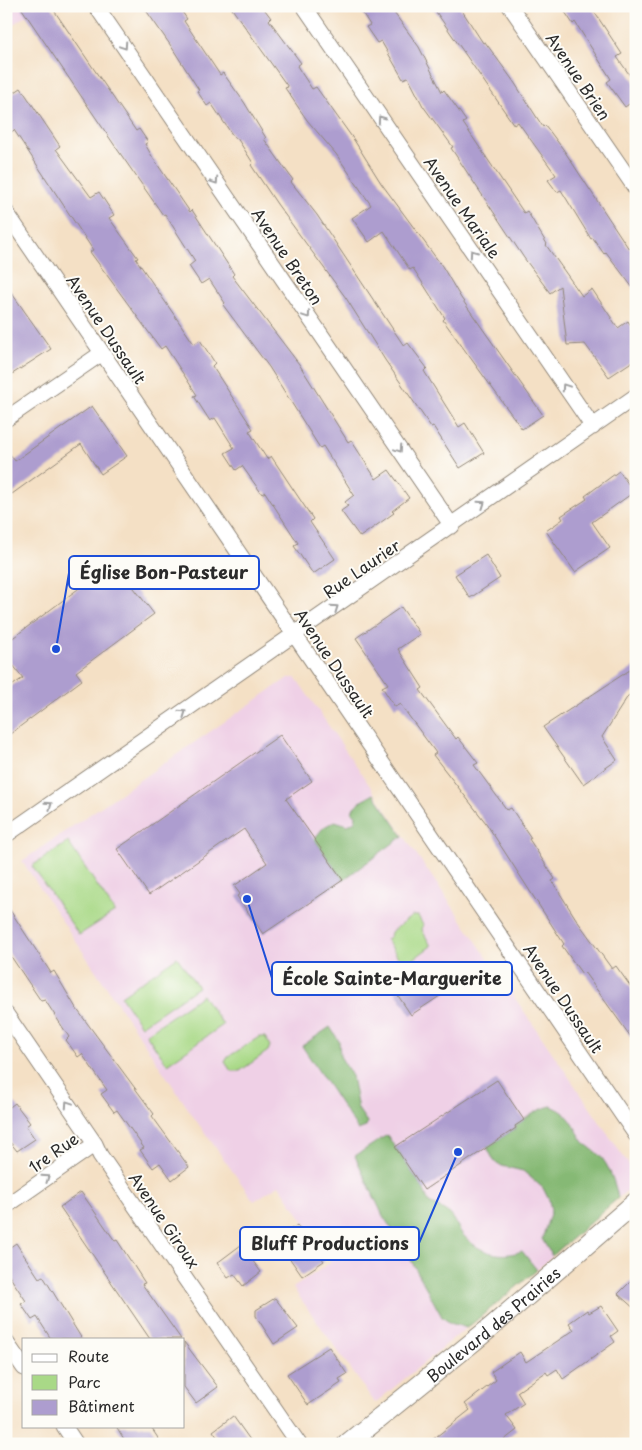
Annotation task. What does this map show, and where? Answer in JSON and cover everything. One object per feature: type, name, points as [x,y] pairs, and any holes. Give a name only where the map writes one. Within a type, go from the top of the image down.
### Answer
[{"type":"street","name":"Avenue Breton","points":[[96,6],[452,526]]},
{"type":"street","name":"Avenue Mariale","points":[[304,6],[593,427]]},
{"type":"street","name":"Avenue Brien","points":[[510,6],[636,189]]},
{"type":"street","name":"Avenue Dussault","points":[[6,212],[636,1135]]},
{"type":"street","points":[[6,419],[102,353]]},
{"type":"street","name":"Rue Laurier","points":[[6,835],[636,396]]},
{"type":"street","name":"Avenue Giroux","points":[[6,1014],[95,1144],[100,1155],[299,1444]]},
{"type":"street","name":"1re Rue","points":[[6,1206],[95,1144]]},
{"type":"street","name":"Boulevard des Prairies","points":[[347,1444],[490,1328],[636,1202]]},
{"type":"street","points":[[6,1342],[22,1365]]},
{"type":"street","points":[[65,1428],[76,1444]]},
{"type":"shaded area","points":[[6,6],[40,6],[6,29]]},
{"type":"shaded area","points":[[288,678],[296,678],[636,1175],[636,1182],[633,1185],[537,1270],[375,1403],[293,1288],[331,1262],[279,1185],[254,1201],[195,1119],[22,861]]},
{"type":"green space","points":[[374,794],[403,836],[343,880],[314,839],[324,827],[335,821],[348,825],[355,821],[356,815],[352,812],[354,807]]},
{"type":"green space","points":[[68,842],[115,912],[79,935],[32,866]]},
{"type":"green space","points":[[412,916],[418,916],[423,925],[422,930],[431,946],[404,966],[386,939],[390,937],[391,932]]},
{"type":"green space","points":[[177,957],[198,987],[141,1026],[121,996]]},
{"type":"green space","points":[[202,995],[223,1025],[167,1064],[146,1034]]},
{"type":"green space","points":[[330,1027],[339,1041],[340,1056],[352,1076],[358,1109],[367,1122],[366,1127],[358,1130],[302,1046]]},
{"type":"green space","points":[[259,1037],[265,1037],[270,1046],[268,1051],[240,1071],[231,1071],[225,1062],[228,1057]]},
{"type":"green space","points":[[551,1106],[566,1115],[584,1142],[603,1159],[612,1175],[618,1198],[552,1256],[542,1239],[551,1211],[549,1200],[543,1188],[523,1171],[502,1166],[494,1161],[487,1147],[516,1128],[515,1126],[528,1117],[541,1109]]},
{"type":"green space","points":[[387,1135],[424,1190],[429,1203],[449,1214],[466,1238],[480,1248],[496,1254],[513,1254],[522,1251],[537,1270],[467,1328],[450,1323],[442,1317],[405,1249],[383,1216],[355,1156]]},
{"type":"building","points":[[20,6],[51,6],[136,131],[139,129],[148,142],[145,144],[153,158],[190,212],[192,210],[234,274],[232,276],[299,364],[348,442],[351,440],[376,479],[389,470],[409,498],[392,511],[394,513],[360,537],[341,511],[348,506],[345,502],[354,495],[323,446],[320,448],[269,367],[223,305],[225,303],[209,279],[201,284],[189,266],[195,261],[165,214],[163,215]]},
{"type":"building","points":[[143,6],[178,6],[187,19],[184,21],[220,75],[223,73],[244,102],[266,138],[264,139],[293,180],[291,182],[317,215],[404,346],[408,343],[427,368],[424,371],[459,427],[465,423],[484,453],[460,468],[433,426],[431,427],[385,360],[346,298],[277,204],[251,165],[253,163],[237,138],[235,139],[211,103],[207,106],[171,46]]},
{"type":"building","points":[[230,6],[262,6],[271,18],[269,20],[301,63],[297,66],[312,89],[316,87],[354,140],[381,183],[442,266],[461,298],[543,415],[522,429],[443,320],[445,318],[413,268],[410,270],[384,231],[369,242],[352,218],[371,205],[336,154],[307,120],[285,88],[288,87]]},
{"type":"building","points":[[358,6],[389,6],[419,47],[442,92],[444,90],[466,121],[463,123],[524,213],[527,211],[546,245],[582,296],[592,289],[618,328],[628,321],[636,333],[636,359],[609,377],[585,344],[567,345],[560,286],[550,293],[524,258],[451,148],[453,147],[423,106],[408,77],[403,79],[381,41],[377,43],[366,27],[370,25]]},
{"type":"building","points":[[432,6],[459,6],[483,43],[485,42],[514,82],[543,127],[545,125],[563,149],[629,249],[636,244],[636,292],[606,252],[604,254],[593,238],[591,239],[561,190],[557,192],[548,180],[556,175],[518,122],[514,125]]},
{"type":"building","points":[[561,6],[598,6],[593,10],[622,54],[617,57],[636,84],[636,99],[625,107],[607,82],[611,79],[575,22],[573,24]]},
{"type":"building","points":[[21,88],[60,146],[56,149],[91,197],[99,192],[114,215],[109,218],[138,258],[136,259],[194,344],[200,340],[215,363],[212,366],[253,429],[249,431],[267,459],[271,456],[313,519],[310,522],[335,559],[313,574],[294,546],[298,543],[265,492],[262,494],[242,466],[236,470],[225,453],[234,448],[215,418],[210,421],[194,396],[197,395],[165,346],[161,349],[90,252],[93,250],[14,130],[6,136],[6,98]]},
{"type":"building","points":[[6,285],[51,349],[6,378]]},
{"type":"building","points":[[92,406],[127,456],[101,474],[81,444],[12,494],[6,486],[6,449],[15,461]]},
{"type":"building","points":[[619,471],[634,492],[592,522],[610,548],[575,572],[546,531],[563,519],[561,516],[587,499],[585,496]]},
{"type":"building","points":[[486,555],[500,578],[470,598],[455,575]]},
{"type":"building","points":[[114,562],[154,614],[76,672],[82,680],[6,737],[6,690],[23,678],[6,656],[6,643]]},
{"type":"building","points":[[401,607],[420,634],[398,649],[423,688],[420,690],[456,739],[458,737],[478,763],[474,765],[507,810],[511,808],[531,838],[529,839],[555,879],[552,881],[578,922],[612,969],[616,966],[636,994],[636,1044],[584,972],[582,974],[562,946],[564,944],[486,823],[433,755],[436,753],[400,704],[395,707],[382,687],[388,684],[356,638]]},
{"type":"building","points":[[636,666],[636,690],[628,696],[602,737],[617,760],[583,784],[543,727]]},
{"type":"building","points":[[280,735],[312,781],[286,799],[343,880],[263,934],[237,896],[240,894],[234,886],[267,863],[244,829],[149,895],[117,849]]},
{"type":"building","points":[[6,904],[51,973],[54,971],[76,1008],[154,1114],[152,1116],[189,1167],[172,1180],[160,1163],[153,1168],[140,1150],[144,1148],[117,1110],[114,1112],[101,1094],[107,1090],[82,1054],[78,1057],[66,1040],[69,1037],[45,1000],[41,1001],[6,949]]},
{"type":"building","points":[[433,965],[449,990],[411,1015],[395,991]]},
{"type":"building","points":[[497,1080],[524,1120],[515,1126],[516,1128],[424,1190],[395,1147]]},
{"type":"building","points":[[15,1103],[30,1123],[26,1126],[35,1139],[17,1151],[6,1137],[6,1110]]},
{"type":"building","points":[[81,1192],[115,1241],[117,1240],[145,1283],[142,1284],[180,1338],[149,1338],[60,1207]]},
{"type":"building","points":[[297,1225],[324,1261],[302,1276],[279,1243],[287,1238],[284,1234]]},
{"type":"building","points":[[16,1243],[39,1278],[43,1276],[81,1338],[50,1338],[37,1317],[32,1320],[21,1304],[26,1301],[6,1271],[6,1250]]},
{"type":"building","points":[[241,1245],[261,1272],[243,1286],[234,1274],[228,1278],[217,1263]]},
{"type":"building","points":[[636,1276],[636,1310],[618,1294]]},
{"type":"building","points":[[275,1298],[298,1328],[274,1344],[256,1316],[256,1310]]},
{"type":"building","points":[[601,1306],[618,1331],[611,1336],[615,1342],[563,1379],[557,1369],[548,1375],[546,1372],[517,1392],[524,1403],[506,1415],[517,1430],[499,1444],[427,1444],[470,1410],[465,1404],[496,1380],[491,1372],[520,1352],[526,1362],[574,1330],[569,1323],[587,1310],[589,1313]]},
{"type":"building","points":[[185,1343],[218,1387],[196,1403],[185,1388]]},
{"type":"building","points":[[329,1347],[347,1374],[339,1379],[341,1383],[308,1405],[287,1374]]},
{"type":"building","points":[[233,1416],[253,1444],[222,1444],[213,1431]]},
{"type":"building","points":[[117,1428],[151,1428],[162,1444],[127,1444]]},
{"type":"place","name":"Église Bon-Pasteur","points":[[56,649]]},
{"type":"place","name":"École Sainte-Marguerite","points":[[247,899]]},
{"type":"place","name":"Bluff Productions","points":[[458,1152]]}]
